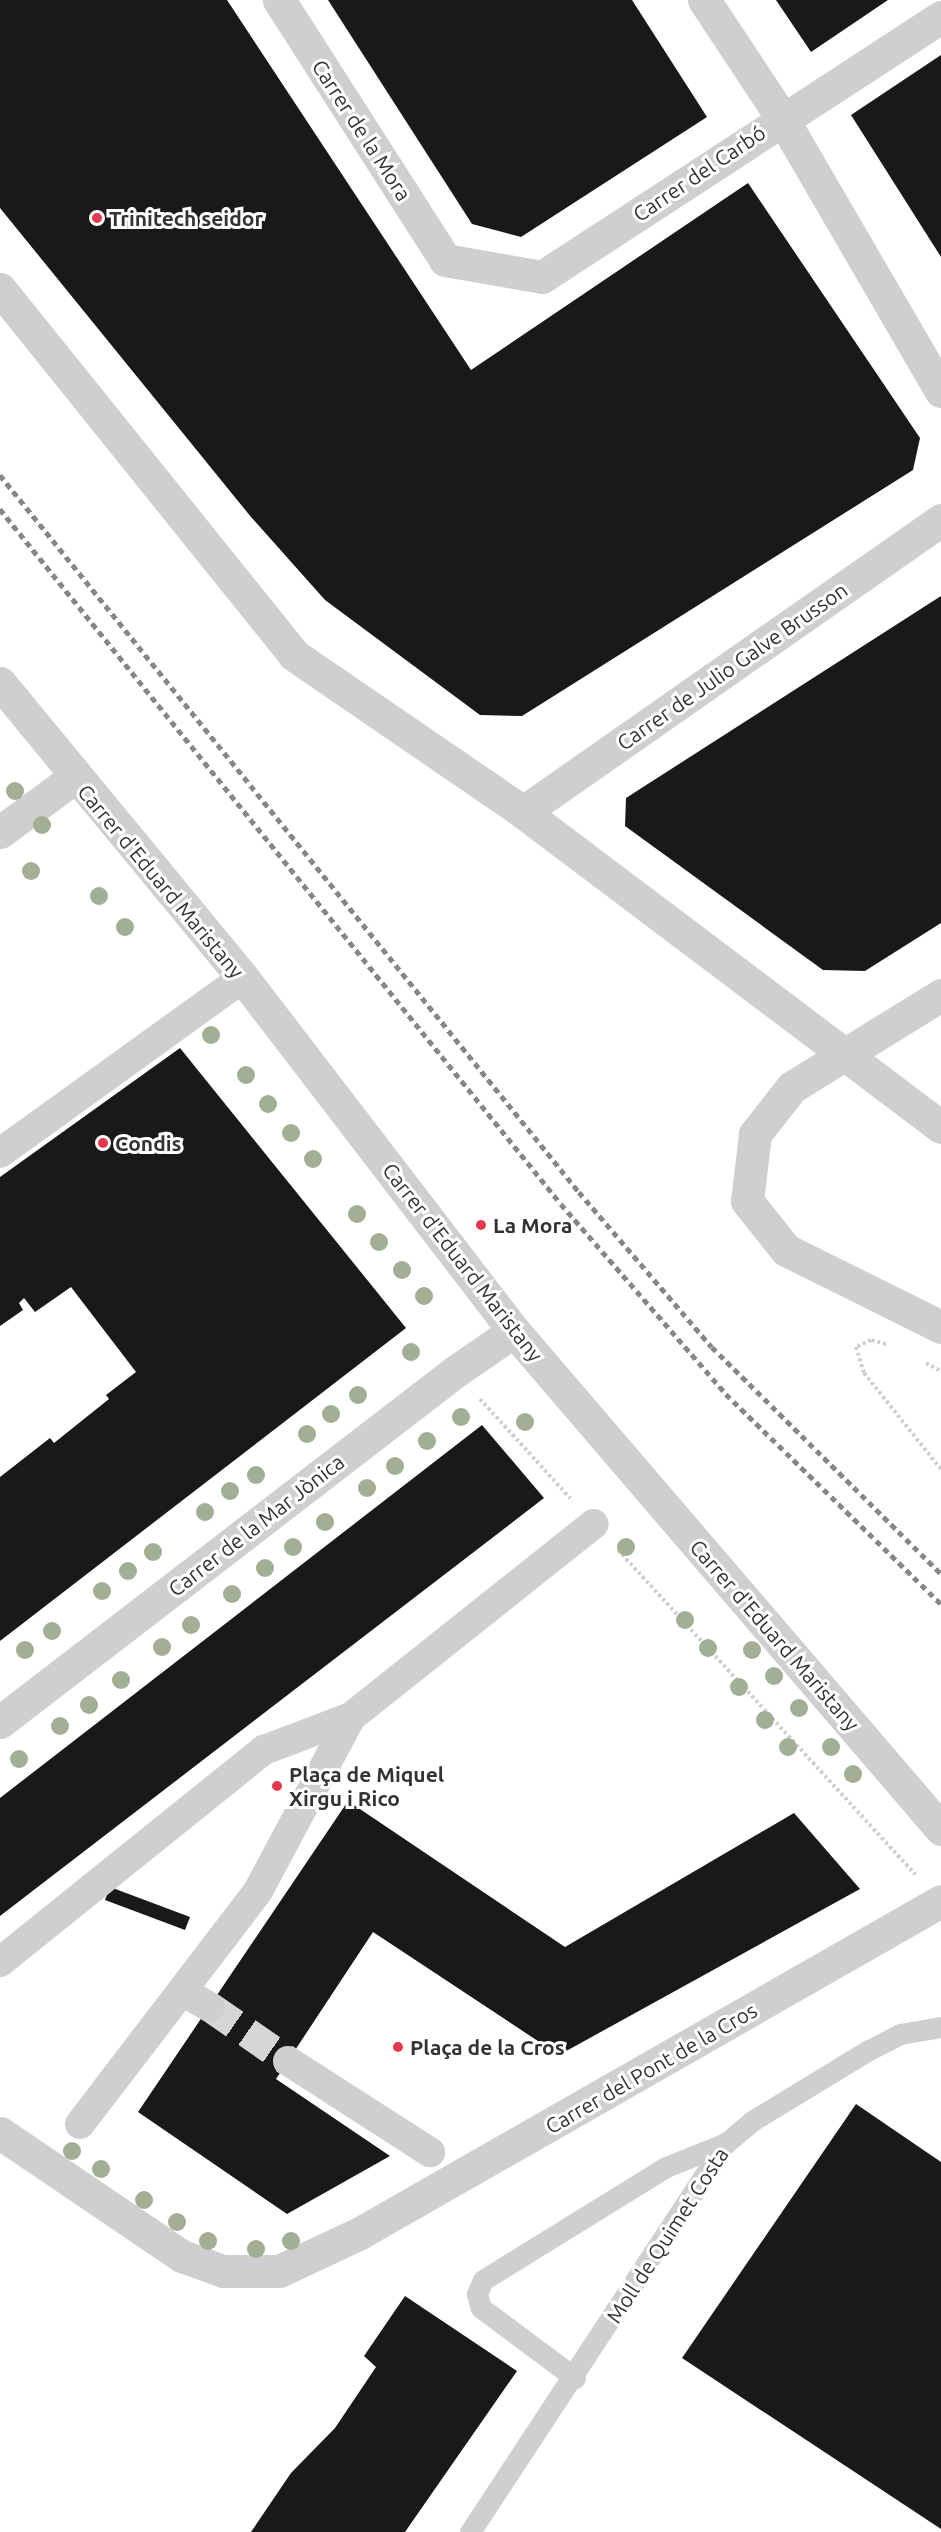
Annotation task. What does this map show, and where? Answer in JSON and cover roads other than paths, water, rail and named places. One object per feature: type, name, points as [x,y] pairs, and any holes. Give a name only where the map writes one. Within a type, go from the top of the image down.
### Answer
[{"type":"street","name":"Carrer de la Mora","points":[[279,0],[445,260]]},
{"type":"street","points":[[704,0],[782,118],[941,391]]},
{"type":"street","name":"Carrer del Carbó","points":[[445,260],[542,278],[782,118],[941,17]]},
{"type":"street","points":[[0,289],[294,655],[523,812],[818,1036],[845,1052],[941,1127]]},
{"type":"street","name":"Carrer de Julio Galve Brusson","points":[[523,812],[941,520]]},
{"type":"street","name":"Carrer d'Eduard Maristany","points":[[0,683],[75,777],[243,978],[514,1331],[941,1829]]},
{"type":"street","points":[[0,832],[75,777]]},
{"type":"street","points":[[0,1153],[243,978]]},
{"type":"street","points":[[926,1320],[786,1250],[747,1201],[754,1134],[792,1087],[941,994]]},
{"type":"street","name":"Carrer de la Mar Jònica","points":[[0,1722],[456,1371],[514,1331]]},
{"type":"street","points":[[0,1962],[264,1750],[351,1717],[594,1524]]},
{"type":"street","points":[[80,2124],[258,1891],[351,1717]]},
{"type":"street","name":"Carrer del Pont de la Cros","points":[[0,2133],[182,2256],[223,2271],[279,2271],[360,2233],[941,1901]]},
{"type":"street","points":[[182,1991],[210,2007]]},
{"type":"street","points":[[288,2061],[430,2152]]},
{"type":"lane","name":"Moll de Quimet Costa","points":[[470,2532],[574,2378],[726,2142],[752,2121],[869,2050],[900,2034],[941,2027]]},
{"type":"lane","points":[[574,2378],[481,2308],[477,2294],[483,2280],[666,2168],[726,2142]]},
{"type":"tunnel","points":[[210,2007],[288,2061]]},
{"type":"railway","points":[[0,475],[579,1192],[712,1347],[941,1574]]},
{"type":"railway","points":[[0,509],[561,1204],[726,1394],[941,1604]]},
{"type":"place","name":"Trinitech seidor","points":[[97,218]]},
{"type":"place","name":"Condis","points":[[103,1143]]},
{"type":"place","name":"La Mora","points":[[481,1225]]},
{"type":"place","name":"Plaça de Miquel Xirgu i Rico","points":[[277,1786]]},
{"type":"place","name":"Plaça de la Cros","points":[[398,2047]]}]
